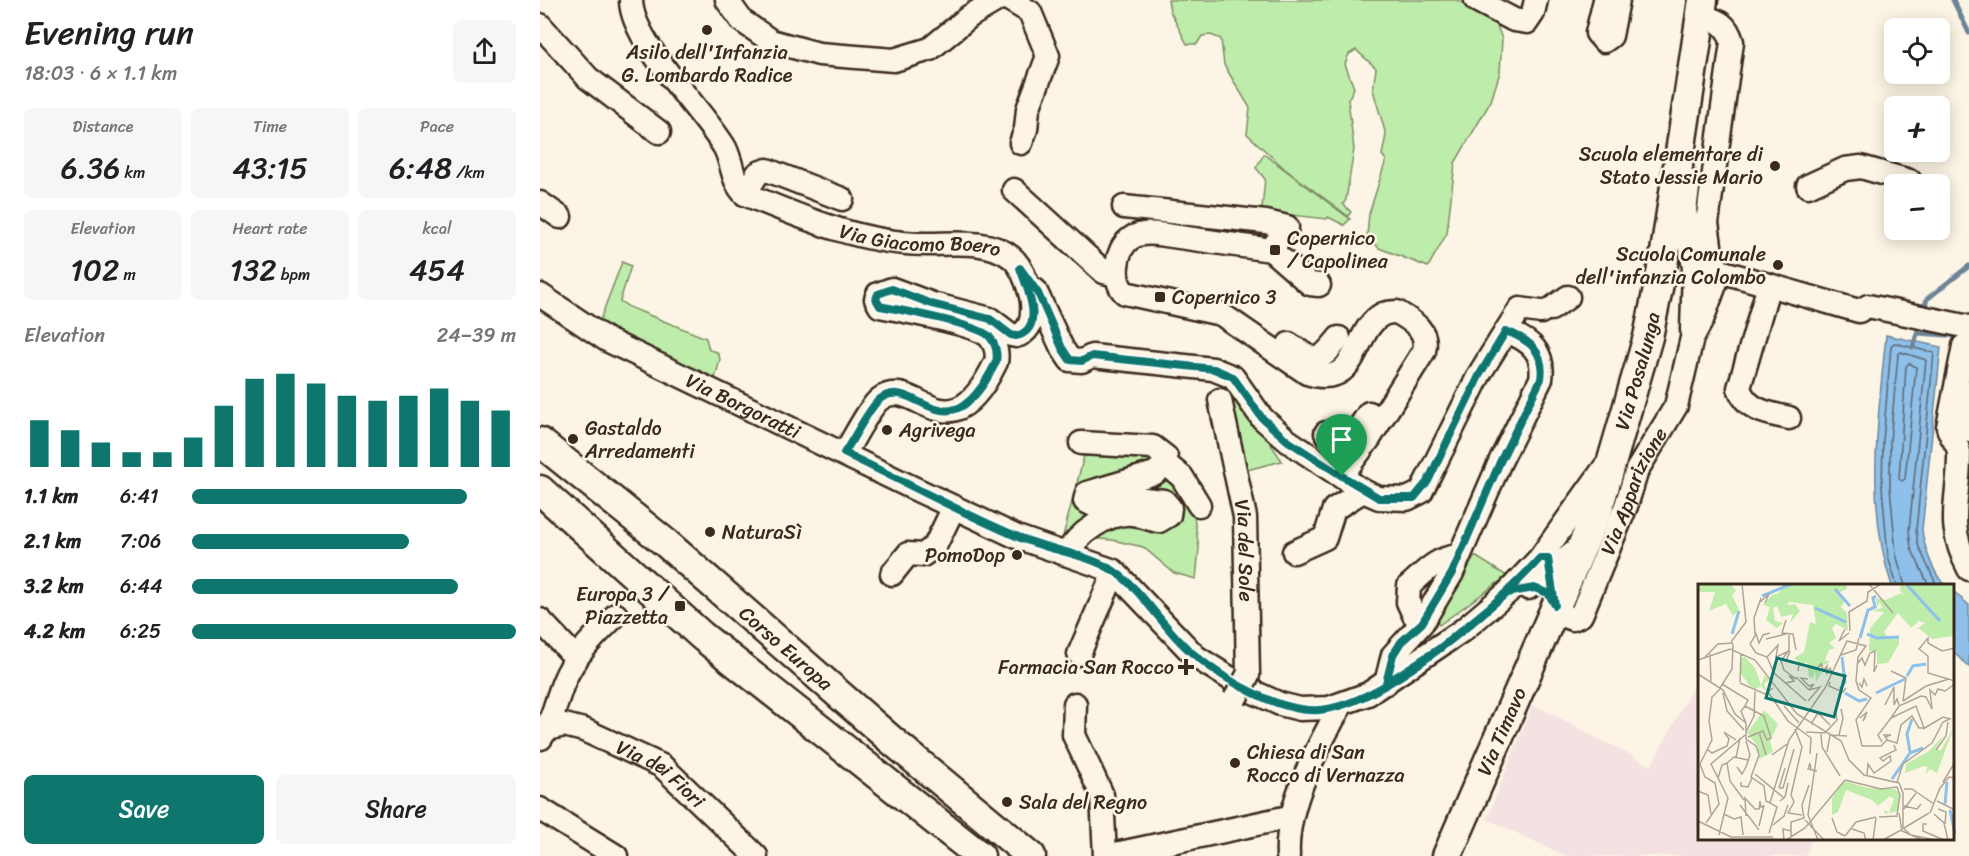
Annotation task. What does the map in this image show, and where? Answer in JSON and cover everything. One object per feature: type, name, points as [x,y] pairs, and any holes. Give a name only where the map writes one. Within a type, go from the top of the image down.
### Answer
[{"type":"main road","name":"Via Posalunga","points":[[1554,608],[1597,512],[1648,337],[1664,259],[1703,14]]},
{"type":"main road","name":"Corso Europa","points":[[540,442],[668,544],[890,739],[1032,856]]},
{"type":"main road","name":"Corso Europa","points":[[540,490],[702,636],[980,856]]},
{"type":"main road","name":"Via Timavo","points":[[1447,856],[1554,608]]},
{"type":"street","points":[[631,0],[646,43],[725,149],[738,188],[745,194],[758,173],[767,170],[842,199]]},
{"type":"street","points":[[727,0],[742,21],[771,41],[819,54],[894,60],[930,49],[970,16],[997,0]]},
{"type":"street","points":[[1010,0],[1030,12],[1048,56],[1028,110],[1026,129],[1021,143]]},
{"type":"street","points":[[1476,0],[1514,20],[1527,22],[1533,13],[1536,0]]},
{"type":"street","points":[[1605,0],[1597,33],[1604,41],[1611,36],[1618,0]]},
{"type":"street","points":[[1703,14],[1723,23],[1729,30],[1732,42],[1732,122],[1707,223],[1712,260],[1720,271],[1962,338],[1948,427],[1959,449],[1953,528],[1969,569]]},
{"type":"street","name":"Via Apparizione","points":[[1554,608],[1573,618],[1581,615],[1626,506],[1638,470],[1649,448],[1670,420],[1676,406],[1692,338],[1694,268],[1685,210],[1703,14]]},
{"type":"street","points":[[540,25],[588,78],[659,132]]},
{"type":"street","points":[[1808,186],[1845,169],[1861,167],[1886,174]]},
{"type":"street","points":[[1014,190],[1104,272],[1117,275]]},
{"type":"street","name":"Via Giacomo Boero","points":[[745,194],[828,226],[867,237],[987,247],[1011,257],[1020,268],[1033,308],[1031,322],[1021,334],[1016,336],[985,317],[932,304],[892,289],[878,294],[876,299],[880,306],[937,318],[987,334],[993,341],[998,355],[972,401],[957,410],[939,411],[904,395],[890,394],[879,399],[844,453]]},
{"type":"street","points":[[540,202],[560,217]]},
{"type":"street","points":[[1124,207],[1266,222],[1287,227],[1271,250]]},
{"type":"street","points":[[1319,285],[1310,284],[1271,250],[1146,233],[1130,239],[1123,246],[1118,257],[1117,275],[1121,289],[1125,293],[1144,299],[1221,314],[1306,373],[1321,378],[1333,377],[1348,363],[1372,325],[1383,314],[1396,312],[1418,324],[1426,344],[1420,358],[1342,476]]},
{"type":"street","points":[[1020,268],[1038,293],[1062,348],[1070,360],[1082,361],[1092,356],[1214,369],[1233,377],[1262,418],[1288,441],[1364,491],[1379,498],[1407,499],[1414,498],[1421,492],[1480,374],[1520,309],[1553,306]]},
{"type":"street","name":"Via Apparizione","points":[[1692,338],[1702,320],[1720,271]]},
{"type":"street","points":[[1769,285],[1739,388],[1743,400],[1754,409],[1789,418]]},
{"type":"street","points":[[1144,299],[1146,290],[1229,302],[1312,359],[1325,356],[1339,338]]},
{"type":"street","name":"Via Borgoratti","points":[[540,295],[607,340],[954,507],[1017,537],[1102,565],[1122,577],[1184,646],[1247,689],[1280,704],[1300,709],[1319,710],[1341,705]]},
{"type":"street","points":[[1386,683],[1393,655],[1401,642],[1422,623],[1459,556],[1500,462],[1541,379],[1543,365],[1536,351],[1524,338],[1506,331]]},
{"type":"street","points":[[1326,434],[1346,438],[1356,434],[1407,357],[1420,358]]},
{"type":"street","points":[[1969,373],[1965,421],[1969,429]]},
{"type":"street","name":"Via del Sole","points":[[1220,400],[1245,517],[1248,675],[1235,699]]},
{"type":"street","points":[[1081,443],[1154,447],[1166,457],[1166,465]]},
{"type":"street","name":"Via Posalunga","points":[[1341,705],[1386,683],[1440,648],[1517,590],[1548,557],[1613,456]]},
{"type":"street","points":[[1166,465],[1182,477],[1198,505]]},
{"type":"street","points":[[1066,554],[1081,535],[1115,517],[1129,514],[1152,520],[1165,519],[1169,515],[1170,508],[1164,501],[1134,498],[1113,500],[1095,506],[1085,501],[1087,493],[1155,474],[1166,465]]},
{"type":"street","points":[[1294,552],[1325,538],[1334,509],[1364,491]]},
{"type":"street","points":[[892,574],[909,554],[923,555],[935,546],[954,507]]},
{"type":"street","name":"Via Posalunga","points":[[1548,557],[1580,548]]},
{"type":"street","points":[[1414,615],[1408,602],[1409,586],[1434,563],[1446,557],[1459,556]]},
{"type":"street","points":[[1548,557],[1554,608]]},
{"type":"street","points":[[1079,654],[1110,582]]},
{"type":"street","points":[[1517,590],[1548,593],[1554,608]]},
{"type":"street","points":[[544,734],[564,680],[576,658],[616,615]]},
{"type":"street","points":[[540,620],[576,658]]},
{"type":"street","points":[[1075,704],[1074,735],[1102,795],[1105,856],[1289,817]]},
{"type":"street","points":[[1288,856],[1289,817],[1328,728],[1341,705]]},
{"type":"street","name":"Via dei Fiori","points":[[544,734],[564,725],[584,730],[662,766],[756,856]]},
{"type":"street","points":[[540,808],[616,856]]},
{"type":"street","points":[[1167,856],[1181,856]]},
{"type":"shaded area","points":[[1698,678],[1698,841],[1812,841],[1805,856],[1566,856],[1487,819],[1532,706],[1541,708],[1651,766]]},
{"type":"green space","points":[[1168,0],[1457,0],[1495,20],[1502,39],[1500,72],[1491,101],[1455,163],[1447,233],[1428,267],[1379,248],[1367,236],[1369,214],[1386,160],[1382,155],[1386,135],[1373,90],[1376,68],[1356,50],[1349,54],[1345,64],[1354,88],[1348,100],[1354,149],[1346,200],[1343,204],[1351,212],[1348,216],[1285,169],[1247,134],[1250,108],[1224,65],[1221,39],[1211,35],[1202,36],[1197,44],[1187,44],[1170,11]]},
{"type":"green space","points":[[1264,154],[1350,219],[1344,225],[1328,217],[1327,219],[1264,212],[1262,208],[1265,179],[1256,168]]},
{"type":"green space","points":[[622,262],[631,266],[620,301],[629,307],[706,338],[709,350],[717,352],[720,359],[715,379],[610,330],[600,320]]},
{"type":"green space","points":[[1223,387],[1233,387],[1282,461],[1243,471]]},
{"type":"green space","points":[[1084,456],[1149,457],[1192,504],[1199,548],[1196,579],[1174,573],[1143,547],[1112,540],[1063,536]]},
{"type":"green space","points":[[1475,556],[1507,576],[1439,625],[1436,621]]},
{"type":"water","points":[[1886,335],[1941,347],[1922,530],[1930,560],[1944,584],[1891,584],[1884,556],[1876,493],[1880,398]]},
{"type":"water","points":[[1954,592],[1969,605],[1969,667],[1954,653]]},
{"type":"waterway","points":[[1953,0],[1969,33]]},
{"type":"waterway","points":[[1923,312],[1927,299],[1969,266]]},
{"type":"waterway","points":[[1913,347],[1921,321]]},
{"type":"waterway","points":[[1918,333],[1961,336]]},
{"type":"place","name":"Asilo dell'Infanzia G. Lombardo Radice","points":[[707,30]]},
{"type":"place","name":"Scuola elementare di Stato Jessie Mario","points":[[1775,166]]},
{"type":"place","name":"Copernico / Capolinea","points":[[1275,250]]},
{"type":"place","name":"Scuola Comunale dell'infanzia Colombo","points":[[1778,265]]},
{"type":"place","name":"Copernico 3","points":[[1160,297]]},
{"type":"place","name":"Agrivega","points":[[887,430]]},
{"type":"place","name":"Gastaldo Arredamenti","points":[[573,439]]},
{"type":"place","name":"NaturaSì","points":[[710,532]]},
{"type":"place","name":"PomoDop","points":[[1017,555]]},
{"type":"place","name":"Europa 3 / Piazzetta","points":[[680,606]]},
{"type":"place","name":"Farmacia San Rocco","points":[[1186,667]]},
{"type":"place","name":"Chiesa di San Rocco di Vernazza","points":[[1235,763]]},
{"type":"place","name":"Sala del Regno","points":[[1007,802]]},
{"type":"route","points":[[1342,476],[1288,441],[1262,418],[1233,377],[1214,369],[1092,356],[1082,361],[1070,360],[1062,348],[1038,293],[1020,268],[1033,308],[1031,322],[1026,330],[1016,336],[985,317],[932,304],[892,289],[878,294],[876,299],[880,306],[937,318],[987,334],[993,341],[998,355],[992,370],[972,401],[957,410],[939,411],[904,395],[890,394],[879,399],[844,453],[1017,537],[1091,561],[1114,571],[1196,657],[1247,689],[1280,704],[1300,709],[1319,710],[1341,705],[1368,694],[1386,683],[1417,664],[1440,648],[1463,630],[1507,593],[1540,558],[1548,558],[1555,605],[1548,593],[1534,588],[1507,593],[1440,648],[1386,683],[1393,655],[1401,642],[1422,623],[1452,573],[1468,531],[1541,379],[1543,365],[1536,351],[1524,338],[1506,331],[1480,374],[1428,481],[1414,498],[1379,498],[1342,476]]}]
